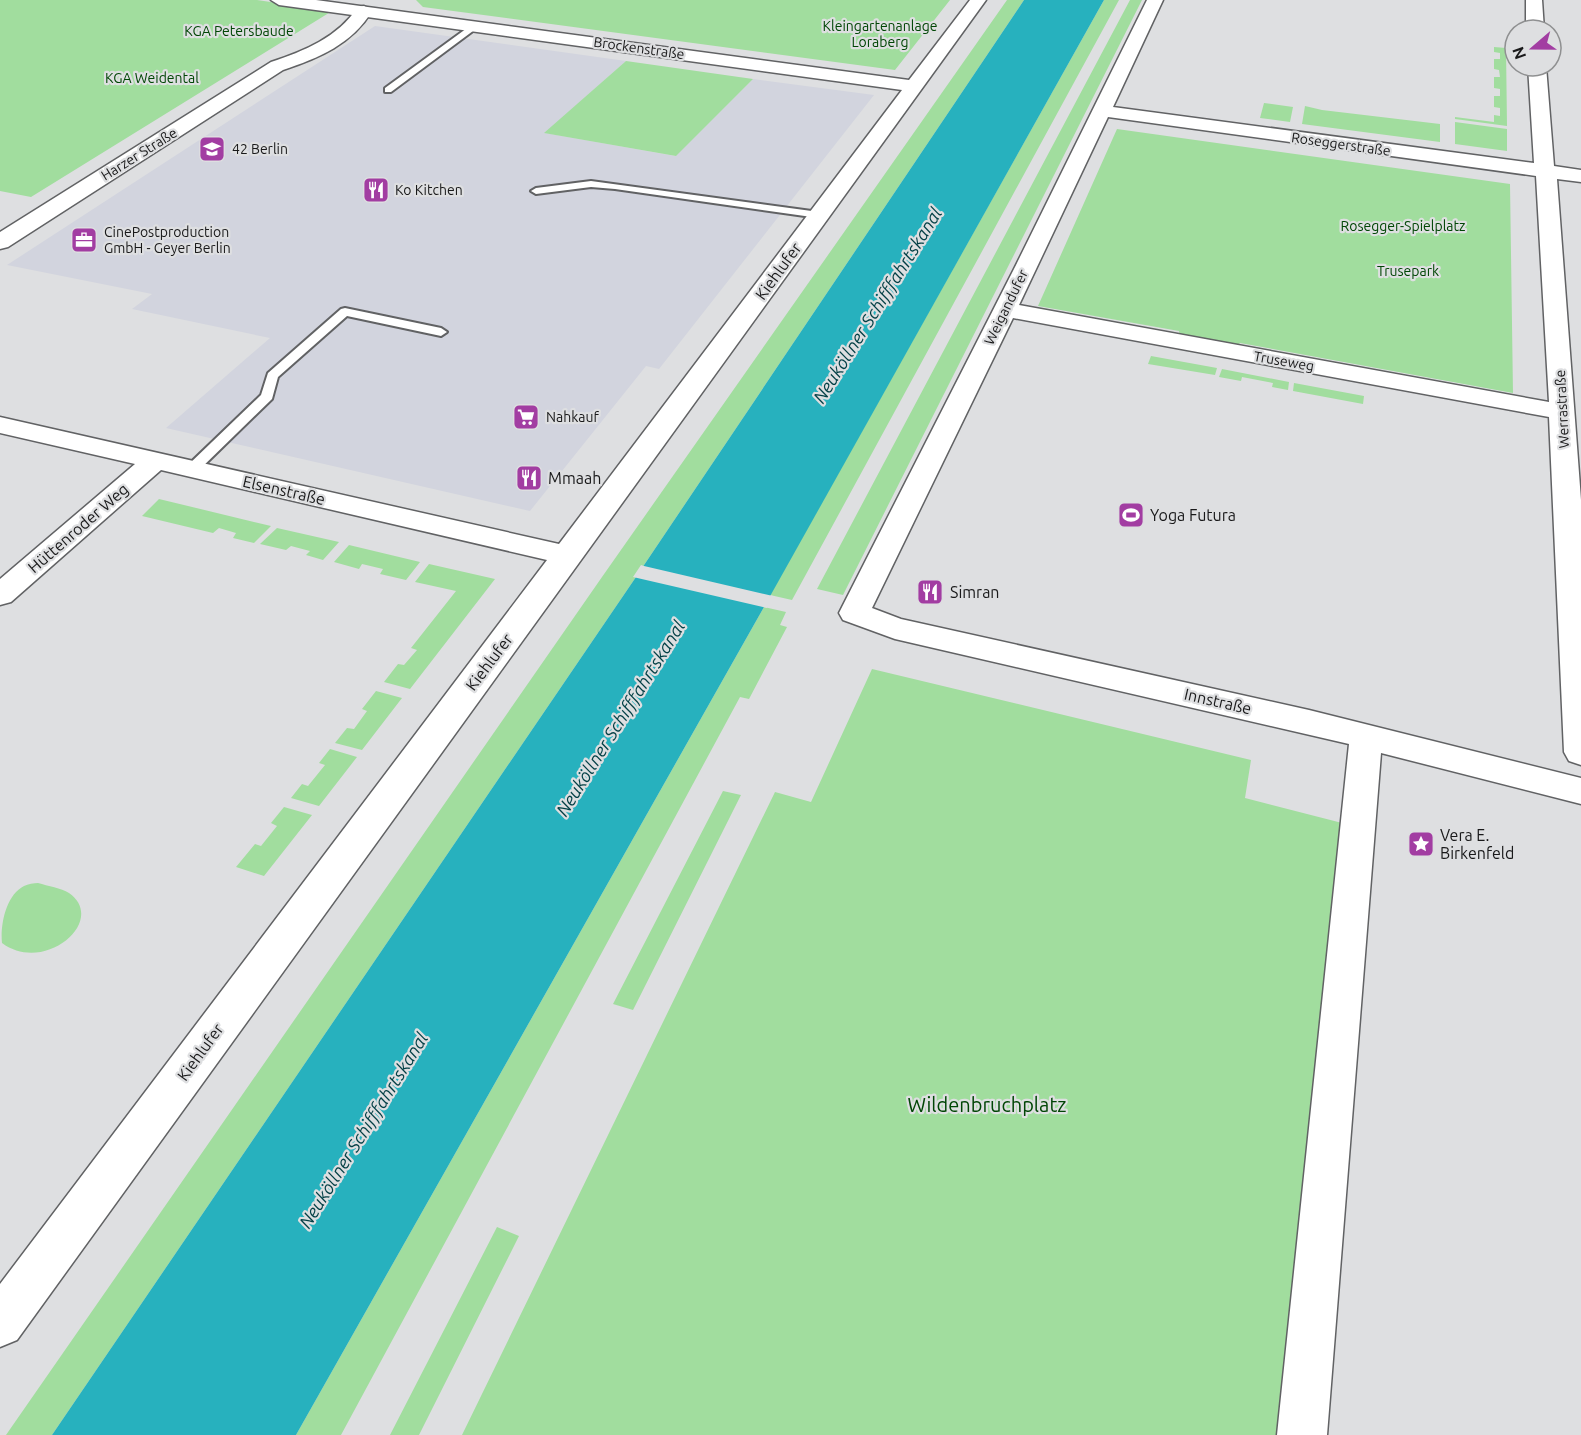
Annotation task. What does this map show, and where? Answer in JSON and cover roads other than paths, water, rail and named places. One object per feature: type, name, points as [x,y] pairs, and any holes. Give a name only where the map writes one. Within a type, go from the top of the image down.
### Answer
[{"type":"street","name":"Brockenstraße","points":[[279,0],[914,86]]},
{"type":"street","name":"Harzer Straße","points":[[0,242],[277,66],[307,56],[337,38],[359,22],[364,11],[382,0]]},
{"type":"street","name":"Kiehlufer","points":[[0,1323],[978,0]]},
{"type":"street","name":"Weigandufer","points":[[854,613],[1155,0]]},
{"type":"street","points":[[1534,0],[1535,18]]},
{"type":"street","name":"Werrastraße","points":[[1538,78],[1541,145],[1549,199],[1581,752]]},
{"type":"street","name":"Roseggerstraße","points":[[1102,111],[1581,176]]},
{"type":"street","name":"Truseweg","points":[[1005,309],[1562,412]]},
{"type":"street","name":"Elsenstraße","points":[[0,424],[568,555]]},
{"type":"street","name":"Hüttenroder Weg","points":[[0,595],[155,461]]},
{"type":"street","name":"Innstraße","points":[[854,613],[895,628],[1366,737],[1581,791]]},
{"type":"street","points":[[1302,1435],[1366,737]]},
{"type":"lane","points":[[388,90],[474,26]]},
{"type":"lane","points":[[536,191],[591,184],[615,186],[819,215]]},
{"type":"lane","points":[[192,469],[267,396],[272,376],[345,312],[441,332]]},
{"type":"water","name":"Neuköllner Schifffahrtskanal","points":[[1024,0],[1104,0],[296,1435],[52,1435],[636,577]]},
{"type":"place","name":"42 Berlin","points":[[212,149]]},
{"type":"place","name":"Ko Kitchen","points":[[376,190]]},
{"type":"place","name":"CinePostproduction GmbH - Geyer Berlin","points":[[84,240]]},
{"type":"place","name":"Nahkauf","points":[[526,417]]},
{"type":"place","name":"Mmaah","points":[[529,478]]},
{"type":"place","name":"Yoga Futura","points":[[1131,515]]},
{"type":"place","name":"Simran","points":[[930,592]]},
{"type":"place","name":"Vera E. Birkenfeld","points":[[1421,844]]},
{"type":"park label","name":"KGA Petersbaude","points":[[239,31]]},
{"type":"park label","name":"Kleingartenanlage Loraberg","points":[[880,34]]},
{"type":"park label","name":"KGA Weidental","points":[[152,78]]},
{"type":"park label","name":"Rosegger-Spielplatz","points":[[1403,226]]},
{"type":"park label","name":"Trusepark","points":[[1408,271]]},
{"type":"park label","name":"Wildenbruchplatz","points":[[987,1104]]}]
